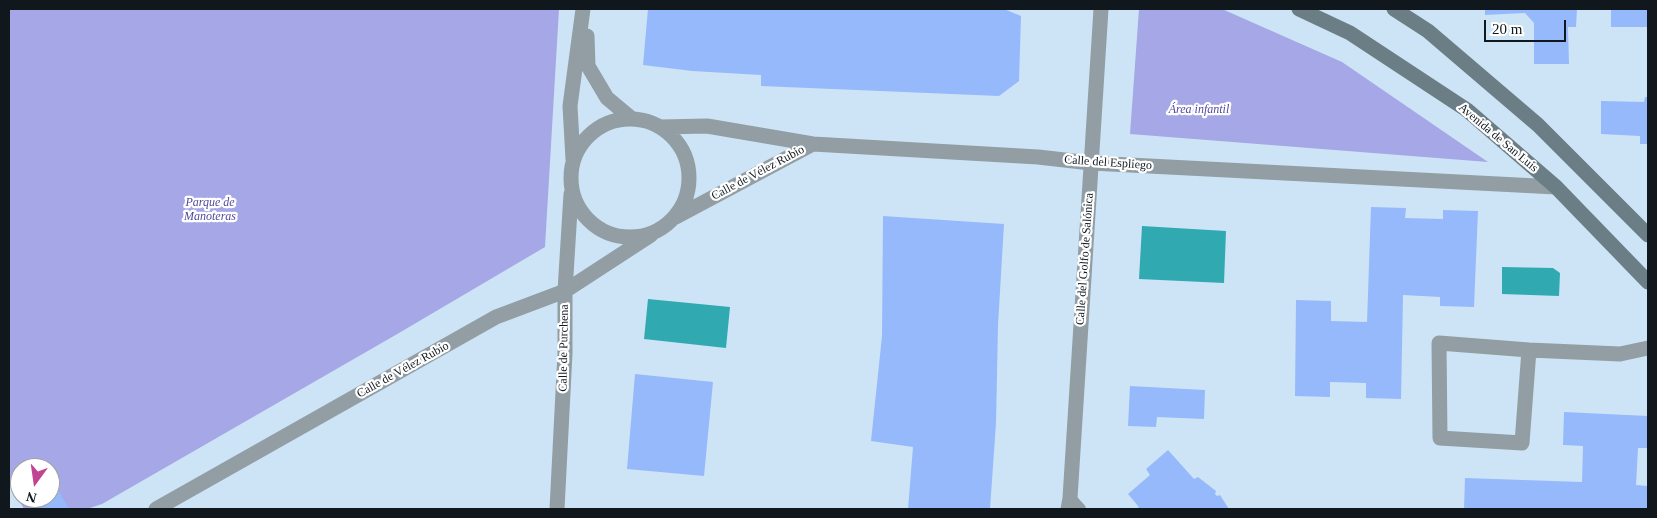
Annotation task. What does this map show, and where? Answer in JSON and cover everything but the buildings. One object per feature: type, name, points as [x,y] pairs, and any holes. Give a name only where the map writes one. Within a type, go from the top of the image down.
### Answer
[{"type":"street","points":[[584,9],[588,66],[607,98],[630,118]]},
{"type":"street","points":[[573,162],[581,144],[594,130],[612,122],[630,118],[646,120],[661,127],[680,145],[690,169],[688,195],[676,218],[664,228],[651,235],[630,238],[610,234],[591,224],[578,207],[572,187],[571,174],[573,162],[570,106],[584,9]]},
{"type":"street","name":"Calle del Golfo de Salónica","points":[[1069,503],[1101,9]]},
{"type":"street","name":"Avenida de San Luis","points":[[1299,9],[1350,33],[1467,110],[1556,187],[1648,282]]},
{"type":"street","points":[[1394,9],[1428,30],[1538,125],[1648,235]]},
{"type":"street","name":"Calle del Espliego","points":[[661,127],[707,126],[813,144],[1038,157],[1091,163],[1556,187]]},
{"type":"street","name":"Calle de Vélez Rubio","points":[[676,218],[719,193],[813,144]]},
{"type":"street","name":"Calle de Purchena","points":[[557,509],[565,353],[564,291],[572,187]]},
{"type":"street","name":"Calle de Vélez Rubio","points":[[156,509],[496,317],[564,291],[651,235]]},
{"type":"street","points":[[1529,350],[1522,443],[1440,438],[1439,343],[1529,350],[1620,354],[1648,348]]},
{"type":"lane","points":[[1069,503],[1080,509]]},
{"type":"green space","name":"Parque de Manoteras","points":[[9,9],[559,9],[545,247],[102,504],[87,509],[24,509],[60,508],[60,458],[10,458],[10,484]]},
{"type":"green space","name":"Área infantil","points":[[1139,9],[1222,9],[1342,62],[1488,162],[1130,134]]},
{"type":"shaded area","points":[[1142,226],[1226,231],[1224,283],[1139,279]]},
{"type":"shaded area","points":[[1502,267],[1553,268],[1560,273],[1559,296],[1502,294]]},
{"type":"shaded area","points":[[648,299],[730,307],[726,348],[644,339]]}]
